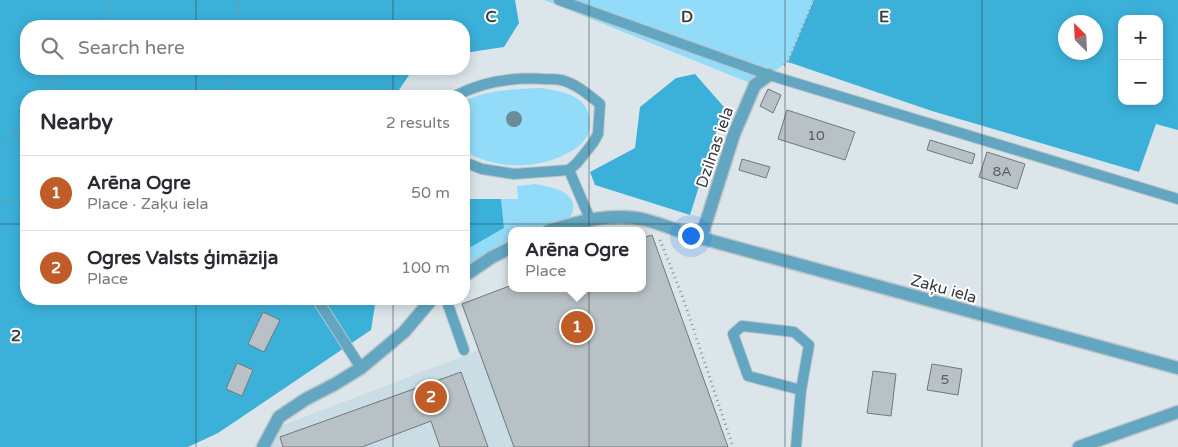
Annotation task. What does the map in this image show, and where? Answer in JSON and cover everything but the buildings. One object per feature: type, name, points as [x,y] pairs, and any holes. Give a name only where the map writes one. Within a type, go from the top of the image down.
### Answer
[{"type":"street","name":"Dzilnas iela","points":[[701,238],[734,134],[755,85],[769,75]]},
{"type":"street","name":"Zaķu iela","points":[[562,227],[590,219],[619,217],[646,220],[701,238],[1178,368]]},
{"type":"street","points":[[470,272],[508,249]]},
{"type":"street","points":[[263,447],[279,418],[306,399],[361,368],[404,332],[427,305]]},
{"type":"street","points":[[1079,447],[1178,412]]},
{"type":"lane","points":[[559,0],[769,75],[1178,199]]},
{"type":"lane","points":[[466,90],[494,80],[536,78],[561,80],[583,91],[600,104],[598,134],[577,163],[569,170],[514,174],[482,170],[470,165]]},
{"type":"lane","points":[[569,170],[590,219]]},
{"type":"lane","points":[[321,305],[361,368]]},
{"type":"lane","points":[[448,305],[464,350]]},
{"type":"lane","points":[[796,447],[801,390],[809,345],[794,332],[742,326],[734,334],[748,376],[801,390]]},
{"type":"path","points":[[101,20],[114,0]]},
{"type":"path","points":[[238,0],[239,20]]},
{"type":"path","points":[[769,75],[788,62],[814,0]]},
{"type":"path","points":[[51,90],[64,75]]},
{"type":"path","points":[[227,90],[230,75]]},
{"type":"path","points":[[0,148],[20,126]]},
{"type":"path","points":[[0,200],[20,204]]},
{"type":"path","points":[[670,263],[733,447]]},
{"type":"shaded area","points":[[0,0],[515,0],[519,23],[504,47],[470,52],[470,20],[20,20],[20,75],[409,75],[399,90],[20,90],[20,305],[375,305],[371,330],[218,433],[188,447],[0,447]]},
{"type":"shaded area","points":[[544,0],[814,0],[788,62],[755,85]]},
{"type":"shaded area","points":[[814,0],[1178,0],[1178,130],[1156,124],[1139,172],[932,111],[788,62]]},
{"type":"shaded area","points":[[695,74],[724,107],[690,215],[595,185],[590,172],[635,148],[640,107],[676,78]]},
{"type":"shaded area","points":[[540,88],[565,93],[579,100],[588,112],[590,121],[588,135],[572,151],[560,157],[536,164],[499,164],[470,154],[470,99],[481,95]]},
{"type":"shaded area","points":[[535,184],[551,187],[565,193],[573,203],[573,210],[569,219],[538,227],[508,227],[508,240],[470,262],[470,248],[504,228],[501,199],[518,199],[517,186]]},
{"type":"shaded area","points":[[470,199],[501,199],[504,228],[470,248]]},
{"type":"shaded area","points":[[479,350],[514,447],[267,447],[273,429]]},
{"type":"place","name":"Arēna Ogre","points":[[577,327]]},
{"type":"place","name":"Ogres Valsts ģimāzija","points":[[431,397]]}]
